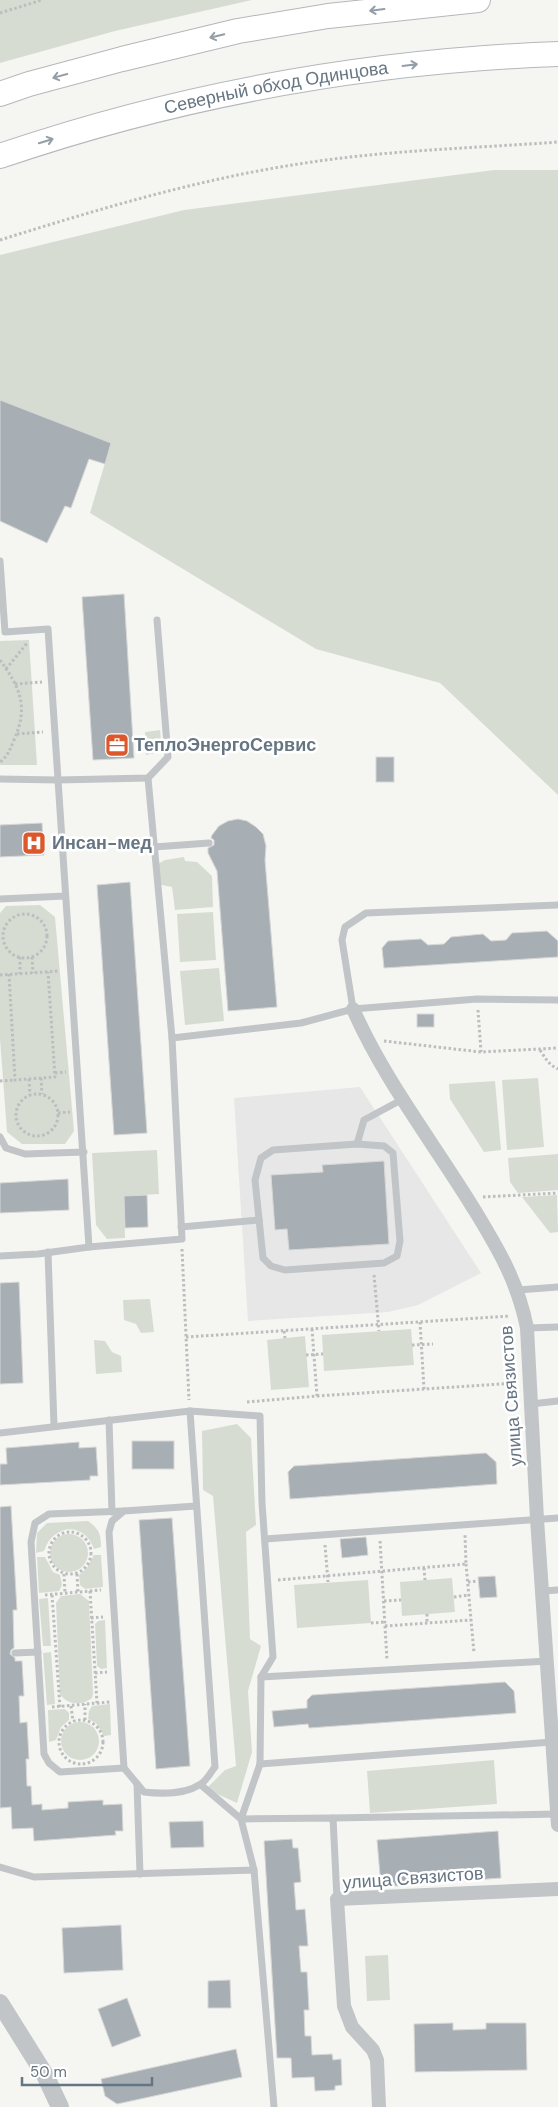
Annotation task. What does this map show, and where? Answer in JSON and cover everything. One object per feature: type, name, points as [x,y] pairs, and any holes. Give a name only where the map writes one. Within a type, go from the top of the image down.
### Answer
[{"type":"highway","points":[[0,94],[28,84],[122,59],[238,32],[328,16],[478,0]]},
{"type":"highway","name":"Северный обход Одинцова","points":[[0,156],[46,140],[250,89],[337,74],[448,61],[558,54]]},
{"type":"street","name":"улица Связистов","points":[[353,1009],[366,1039],[468,1198],[506,1263],[518,1290],[526,1321],[537,1519],[548,1662],[554,1688],[552,1742],[558,1825]]},
{"type":"street","name":"улица Связистов","points":[[379,2107],[377,2060],[373,2050],[352,2027],[344,2006],[337,1899],[558,1889]]},
{"type":"street","points":[[0,2003],[45,2075],[60,2107]]},
{"type":"lane","points":[[0,561],[5,632],[48,629],[89,1246]]},
{"type":"lane","points":[[0,779],[148,778],[168,757],[157,620]]},
{"type":"lane","points":[[0,1256],[89,1246],[182,1239],[172,1038],[148,778]]},
{"type":"lane","points":[[154,847],[209,843]]},
{"type":"lane","points":[[0,899],[65,896]]},
{"type":"lane","points":[[353,1009],[342,940],[345,927],[366,913],[558,905]]},
{"type":"lane","points":[[172,1038],[301,1022],[353,1009],[477,999],[558,1000]]},
{"type":"lane","points":[[357,1144],[364,1120],[403,1099]]},
{"type":"lane","points":[[0,1137],[6,1148],[25,1154],[84,1152]]},
{"type":"lane","points":[[357,1144],[384,1146],[393,1153],[400,1241],[397,1256],[384,1262],[286,1270],[271,1266],[263,1258],[259,1220],[255,1180],[260,1158],[273,1150],[357,1144]]},
{"type":"lane","points":[[181,1227],[259,1220]]},
{"type":"lane","points":[[48,1252],[54,1426]]},
{"type":"lane","points":[[518,1290],[558,1287]]},
{"type":"lane","points":[[526,1321],[558,1327]]},
{"type":"lane","points":[[531,1404],[558,1401]]},
{"type":"lane","points":[[0,1433],[190,1411],[260,1416],[265,1539],[273,1657],[261,1678],[260,1764],[241,1819],[254,1870],[274,2107]]},
{"type":"lane","points":[[124,1511],[112,1521],[109,1532],[124,1768],[144,1792],[156,1794],[189,1790],[201,1785],[215,1767],[190,1411]]},
{"type":"lane","points":[[109,1420],[112,1512]]},
{"type":"lane","points":[[124,1768],[75,1773],[60,1772],[49,1764],[44,1754],[31,1542],[35,1523],[49,1514],[196,1506]]},
{"type":"lane","points":[[265,1539],[558,1518]]},
{"type":"lane","points":[[543,1592],[558,1590]]},
{"type":"lane","points":[[15,1653],[38,1652]]},
{"type":"lane","points":[[261,1678],[548,1662]]},
{"type":"lane","points":[[260,1764],[552,1742]]},
{"type":"lane","points":[[137,1784],[140,1874]]},
{"type":"lane","points":[[201,1785],[241,1819],[558,1814]]},
{"type":"lane","points":[[333,1818],[337,1899]]},
{"type":"lane","points":[[0,1867],[34,1877],[254,1870]]},
{"type":"path","points":[[0,13],[42,0]]},
{"type":"path","points":[[0,240],[143,197],[228,177],[312,162],[391,153],[558,142]]},
{"type":"path","points":[[6,669],[37,630]]},
{"type":"path","points":[[0,660],[15,684],[19,694],[22,714],[6,757],[0,762]]},
{"type":"path","points":[[15,684],[52,681]]},
{"type":"path","points":[[16,734],[55,731]]},
{"type":"path","points":[[19,915],[32,915],[43,923],[47,931],[47,941],[44,948],[37,955],[25,959],[8,950],[2,937],[5,927],[10,920],[19,915]]},
{"type":"path","points":[[32,957],[33,973]]},
{"type":"path","points":[[20,958],[20,974]]},
{"type":"path","points":[[0,975],[71,970]]},
{"type":"path","points":[[0,1081],[55,1077],[48,972]]},
{"type":"path","points":[[8,974],[15,1080]]},
{"type":"path","points":[[477,999],[481,1052]]},
{"type":"path","points":[[366,1039],[481,1052],[558,1048]]},
{"type":"path","points":[[540,1050],[553,1067],[558,1068]]},
{"type":"path","points":[[41,1078],[42,1094]]},
{"type":"path","points":[[29,1079],[30,1095]]},
{"type":"path","points":[[42,1094],[51,1098],[57,1107],[59,1116],[50,1133],[41,1136],[31,1136],[23,1131],[17,1122],[18,1106],[23,1099],[30,1095],[42,1094]]},
{"type":"path","points":[[468,1198],[558,1193]]},
{"type":"path","points":[[182,1239],[190,1411]]},
{"type":"path","points":[[373,1263],[379,1331]]},
{"type":"path","points":[[186,1337],[420,1322],[526,1321]]},
{"type":"path","points":[[420,1322],[424,1389]]},
{"type":"path","points":[[312,1329],[317,1396]]},
{"type":"path","points":[[284,1330],[285,1338]]},
{"type":"path","points":[[412,1345],[433,1344]]},
{"type":"path","points":[[306,1355],[323,1354]]},
{"type":"path","points":[[239,1402],[530,1382]]},
{"type":"path","points":[[464,1525],[475,1666]]},
{"type":"path","points":[[379,1531],[387,1670]]},
{"type":"path","points":[[66,1532],[74,1532],[83,1536],[89,1543],[91,1552],[89,1562],[77,1574],[64,1574],[54,1569],[49,1560],[48,1551],[51,1542],[57,1536],[66,1532]]},
{"type":"path","points":[[324,1535],[328,1582]]},
{"type":"path","points":[[268,1581],[466,1564]]},
{"type":"path","points":[[424,1568],[425,1580]]},
{"type":"path","points":[[64,1574],[65,1594]]},
{"type":"path","points":[[77,1574],[78,1592]]},
{"type":"path","points":[[468,1582],[478,1581]]},
{"type":"path","points":[[34,1596],[112,1589]]},
{"type":"path","points":[[90,1591],[97,1703]]},
{"type":"path","points":[[52,1595],[60,1706]]},
{"type":"path","points":[[454,1597],[469,1595]]},
{"type":"path","points":[[384,1601],[401,1600]]},
{"type":"path","points":[[427,1614],[427,1623]]},
{"type":"path","points":[[371,1623],[427,1623],[471,1620]]},
{"type":"path","points":[[41,1708],[120,1702]]},
{"type":"path","points":[[85,1704],[85,1720]]},
{"type":"path","points":[[71,1706],[73,1721]]},
{"type":"path","points":[[85,1720],[98,1728],[102,1734],[103,1742],[97,1757],[84,1764],[70,1761],[59,1748],[59,1735],[62,1729],[73,1721],[85,1720]]},
{"type":"shaded area","points":[[0,0],[252,0],[115,31],[0,63]]},
{"type":"shaded area","points":[[494,170],[558,170],[558,795],[440,683],[316,649],[90,513],[111,443],[0,401],[0,255],[184,210]]},
{"type":"shaded area","points":[[29,640],[37,765],[0,765],[0,641]]},
{"type":"shaded area","points":[[160,730],[161,742],[155,753],[146,755],[145,732]]},
{"type":"shaded area","points":[[184,857],[185,861],[197,862],[212,876],[213,907],[175,910],[172,887],[157,884],[156,865],[165,860]]},
{"type":"shaded area","points":[[40,905],[55,917],[74,1131],[65,1144],[22,1144],[7,1132],[0,1039],[0,913],[6,906]]},
{"type":"shaded area","points":[[213,912],[216,960],[180,962],[177,914]]},
{"type":"shaded area","points":[[219,968],[224,1021],[185,1025],[180,971]]},
{"type":"shaded area","points":[[538,1078],[544,1147],[507,1150],[502,1080]]},
{"type":"shaded area","points":[[495,1081],[501,1150],[484,1152],[450,1099],[449,1084]]},
{"type":"shaded area","points":[[360,1087],[481,1273],[418,1305],[388,1312],[248,1321],[234,1098]]},
{"type":"shaded area","points":[[157,1150],[159,1194],[124,1196],[125,1238],[107,1239],[96,1225],[92,1153]]},
{"type":"shaded area","points":[[558,1154],[558,1190],[518,1193],[510,1182],[508,1158]]},
{"type":"shaded area","points":[[557,1195],[558,1232],[550,1233],[522,1197]]},
{"type":"shaded area","points":[[150,1299],[154,1332],[141,1333],[136,1324],[124,1320],[123,1300]]},
{"type":"shaded area","points":[[411,1329],[414,1365],[324,1371],[322,1335]]},
{"type":"shaded area","points":[[305,1336],[309,1387],[271,1390],[267,1340]]},
{"type":"shaded area","points":[[94,1340],[105,1341],[112,1352],[121,1356],[122,1372],[96,1374]]},
{"type":"shaded area","points":[[237,1424],[251,1438],[256,1525],[246,1532],[250,1639],[261,1646],[248,1691],[252,1752],[237,1803],[206,1789],[225,1770],[236,1766],[213,1496],[203,1490],[202,1431]]},
{"type":"shaded area","points":[[88,1521],[99,1532],[101,1547],[94,1549],[83,1534],[69,1529],[54,1535],[44,1551],[36,1553],[37,1533],[47,1523]]},
{"type":"shaded area","points":[[69,1534],[82,1540],[88,1553],[82,1566],[69,1572],[56,1566],[50,1553],[56,1540]]},
{"type":"shaded area","points":[[94,1555],[101,1555],[103,1587],[85,1589],[80,1585],[79,1575],[87,1568]]},
{"type":"shaded area","points":[[37,1557],[45,1557],[53,1572],[60,1575],[62,1585],[59,1591],[39,1593]]},
{"type":"shaded area","points":[[452,1578],[455,1612],[402,1616],[400,1582]]},
{"type":"shaded area","points":[[368,1580],[371,1623],[297,1628],[294,1585]]},
{"type":"shaded area","points":[[80,1594],[89,1601],[93,1693],[92,1698],[88,1701],[75,1703],[63,1698],[60,1694],[56,1603],[61,1596]]},
{"type":"shaded area","points":[[48,1598],[51,1646],[43,1646],[39,1599]]},
{"type":"shaded area","points":[[105,1620],[107,1668],[101,1669],[97,1666],[95,1624],[98,1621]]},
{"type":"shaded area","points":[[51,1652],[55,1704],[47,1705],[43,1653]]},
{"type":"shaded area","points":[[110,1704],[111,1735],[104,1736],[96,1723],[88,1719],[89,1711],[92,1706]]},
{"type":"shaded area","points":[[65,1709],[69,1713],[69,1720],[61,1727],[56,1740],[49,1742],[48,1710]]},
{"type":"shaded area","points":[[80,1722],[94,1727],[99,1741],[94,1755],[80,1760],[66,1755],[61,1741],[66,1727]]},
{"type":"shaded area","points":[[494,1760],[497,1804],[370,1813],[367,1771]]},
{"type":"shaded area","points":[[388,1955],[390,2000],[367,2001],[365,1956]]},
{"type":"building","points":[[0,400],[111,443],[105,464],[89,459],[71,508],[65,506],[47,543],[0,521]]},
{"type":"building","points":[[124,594],[134,758],[93,760],[82,597]]},
{"type":"building","points":[[376,757],[394,757],[394,782],[376,782]]},
{"type":"building","points":[[238,819],[247,821],[256,827],[263,834],[266,846],[265,860],[277,1007],[228,1011],[217,871],[208,853],[208,848],[214,845],[214,840],[211,838],[219,826],[228,821]]},
{"type":"building","points":[[42,823],[44,855],[0,857],[0,825]]},
{"type":"building","points":[[130,882],[147,1133],[114,1135],[97,885]]},
{"type":"building","points":[[547,931],[558,941],[558,957],[384,968],[382,948],[388,941],[421,939],[428,945],[444,944],[451,937],[483,934],[491,941],[506,940],[512,933]]},
{"type":"building","points":[[417,1014],[434,1014],[434,1027],[417,1027]]},
{"type":"building","points":[[384,1161],[389,1244],[289,1250],[287,1229],[275,1230],[271,1175],[323,1172],[322,1165]]},
{"type":"building","points":[[68,1179],[69,1210],[0,1213],[0,1183]]},
{"type":"building","points":[[147,1195],[148,1227],[125,1228],[124,1196]]},
{"type":"building","points":[[19,1282],[23,1383],[0,1384],[0,1283]]},
{"type":"building","points":[[132,1441],[174,1441],[174,1469],[132,1469]]},
{"type":"building","points":[[79,1442],[79,1448],[96,1447],[98,1476],[90,1476],[90,1480],[0,1485],[0,1464],[7,1464],[6,1448]]},
{"type":"building","points":[[486,1453],[496,1462],[497,1484],[290,1499],[288,1472],[294,1466]]},
{"type":"building","points":[[11,1506],[17,1610],[13,1610],[14,1648],[10,1654],[15,1658],[15,1661],[22,1661],[24,1696],[19,1696],[20,1723],[27,1722],[29,1759],[26,1759],[27,1786],[31,1786],[32,1805],[42,1804],[42,1810],[68,1808],[68,1802],[103,1800],[103,1805],[122,1804],[123,1831],[115,1831],[116,1835],[34,1841],[33,1828],[12,1829],[11,1807],[0,1808],[0,1507]]},
{"type":"building","points":[[172,1518],[190,1766],[156,1769],[139,1520]]},
{"type":"building","points":[[366,1537],[368,1555],[342,1558],[340,1539]]},
{"type":"building","points":[[495,1576],[497,1597],[480,1598],[478,1577]]},
{"type":"building","points":[[505,1682],[514,1691],[516,1713],[309,1728],[308,1724],[274,1727],[272,1711],[307,1708],[307,1700],[312,1695]]},
{"type":"building","points":[[203,1821],[204,1847],[171,1848],[169,1822]]},
{"type":"building","points":[[498,1831],[501,1878],[381,1887],[377,1840]]},
{"type":"building","points":[[292,1839],[293,1848],[298,1848],[301,1882],[294,1883],[296,1910],[305,1909],[308,1946],[299,1946],[301,1972],[307,1972],[309,2010],[304,2010],[305,2036],[311,2036],[312,2055],[332,2054],[333,2060],[341,2059],[342,2085],[335,2086],[335,2090],[315,2091],[314,2077],[292,2078],[291,2058],[277,2058],[264,1841]]},
{"type":"building","points":[[121,1925],[123,1970],[64,1973],[62,1928]]},
{"type":"building","points":[[230,1980],[231,2008],[208,2008],[208,1981]]},
{"type":"building","points":[[127,1998],[141,2036],[112,2047],[98,2009]]},
{"type":"building","points":[[453,2023],[453,2030],[486,2029],[486,2023],[526,2023],[527,2070],[415,2072],[414,2024]]},
{"type":"building","points":[[236,2049],[242,2077],[117,2104],[105,2096],[101,2079]]},
{"type":"place","name":"ТеплоЭнергоСервис","points":[[117,745]]},
{"type":"place","name":"Инсан-мед","points":[[34,843]]}]
